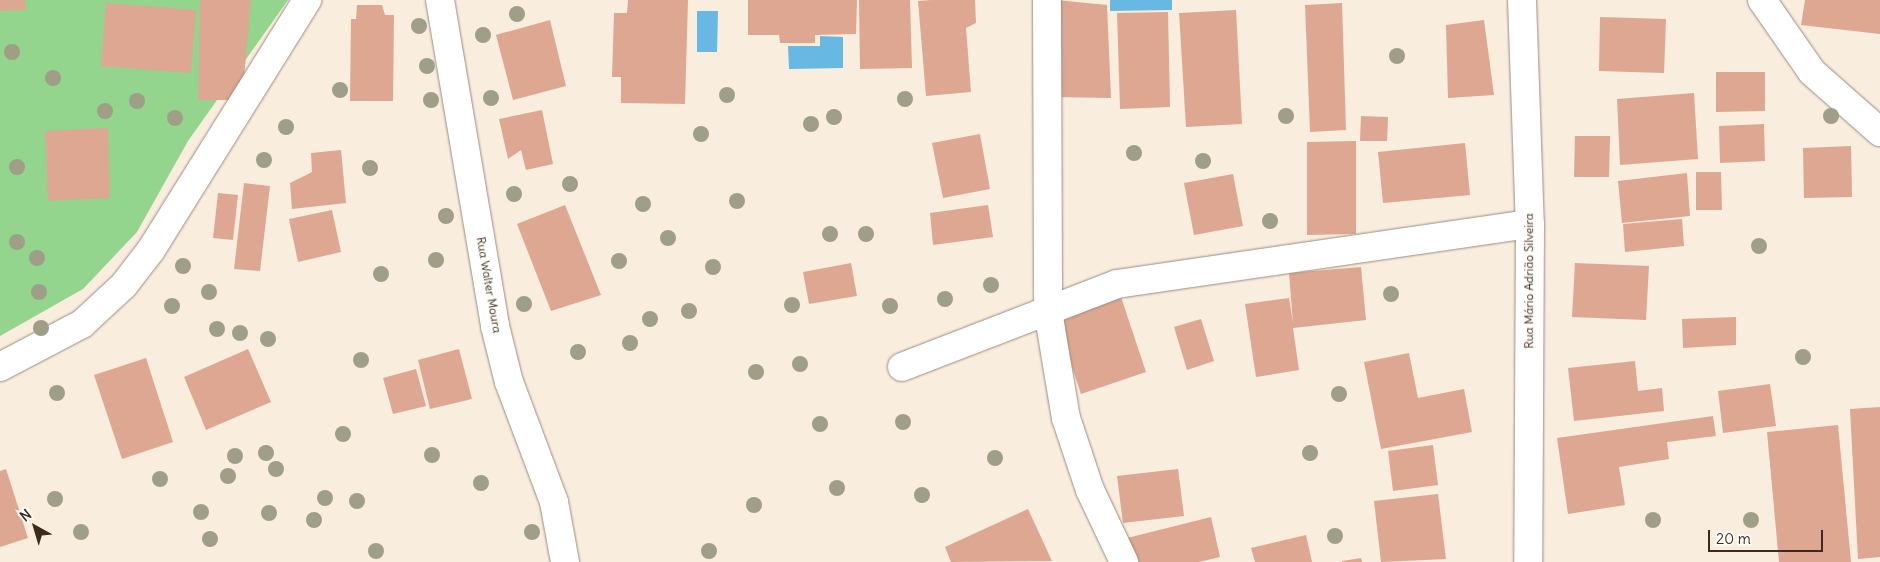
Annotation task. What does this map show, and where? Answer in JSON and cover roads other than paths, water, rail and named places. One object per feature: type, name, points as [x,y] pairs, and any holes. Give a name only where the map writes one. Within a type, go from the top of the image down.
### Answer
[{"type":"street","points":[[0,367],[82,324],[124,285],[151,250],[307,0]]},
{"type":"street","name":"Rua Walter Moura","points":[[440,0],[495,326],[509,382],[554,502],[564,562]]},
{"type":"street","points":[[1048,0],[1048,310],[1066,418],[1090,490],[1124,562]]},
{"type":"street","name":"Rua Mário Adrião Silveira","points":[[1522,0],[1530,224],[1528,562]]},
{"type":"street","points":[[1762,0],[1812,72],[1880,132]]},
{"type":"street","points":[[902,366],[1117,284],[1530,224]]},
{"type":"water","points":[[1110,0],[1172,0],[1172,10],[1110,11]]},
{"type":"water","points":[[697,11],[718,11],[717,52],[697,52]]},
{"type":"water","points":[[820,36],[843,37],[843,68],[789,69],[788,46],[820,46]]}]
